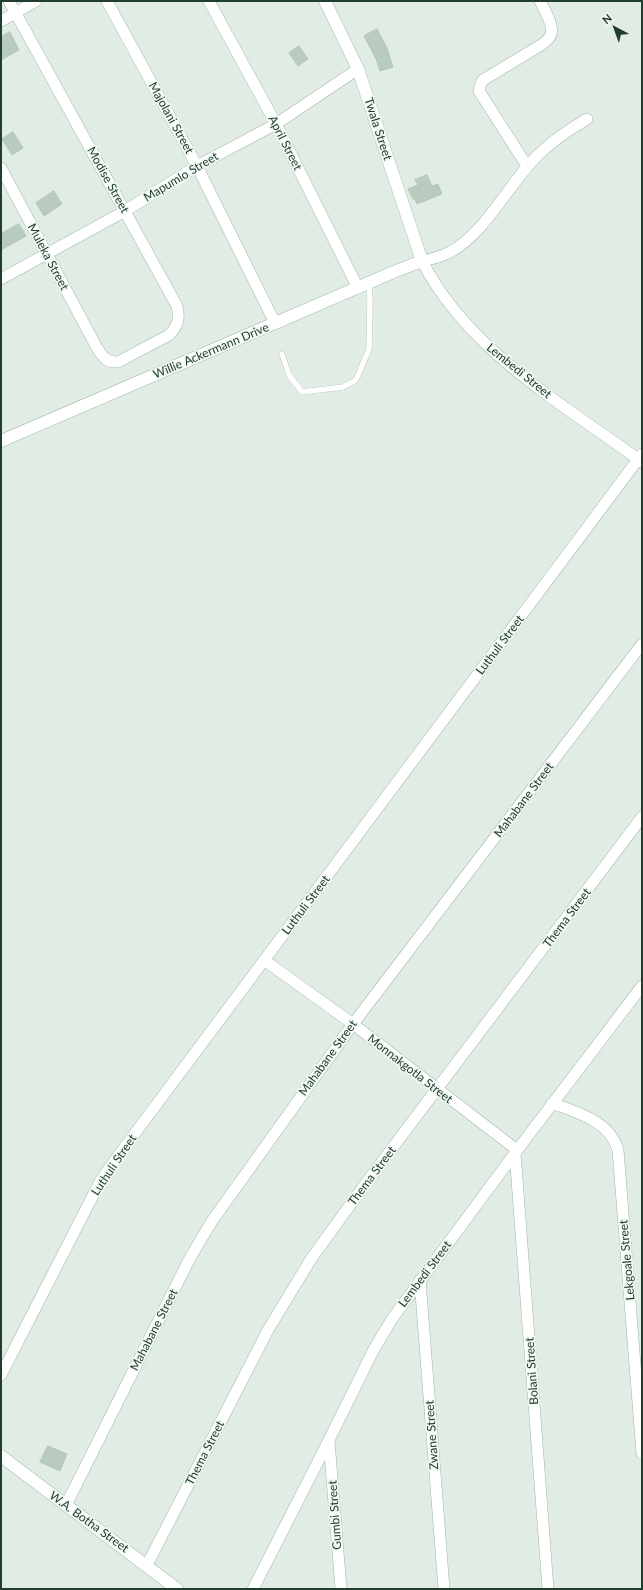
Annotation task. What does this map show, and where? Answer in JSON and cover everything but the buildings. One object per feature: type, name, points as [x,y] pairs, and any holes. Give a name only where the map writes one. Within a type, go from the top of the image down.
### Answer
[{"type":"street","name":"Modise Street","points":[[9,1],[177,306],[179,314],[177,326],[169,335],[118,362],[111,363],[106,360],[96,346]]},
{"type":"street","points":[[1,21],[36,1]]},
{"type":"street","name":"Majolani Street","points":[[107,1],[197,166],[275,323]]},
{"type":"street","name":"April Street","points":[[209,1],[364,285]]},
{"type":"street","name":"Twala Street","points":[[325,1],[358,69],[422,261]]},
{"type":"street","points":[[528,166],[479,92],[483,80],[541,46],[548,40],[552,34],[551,27],[540,1]]},
{"type":"street","name":"Mapumlo Street","points":[[1,279],[124,211],[197,166],[276,124],[358,69]]},
{"type":"street","points":[[422,261],[451,252],[465,242],[501,201],[538,154],[569,130],[587,119]]},
{"type":"street","name":"Muleka Street","points":[[1,168],[96,346]]},
{"type":"street","name":"Willie Ackermann Drive","points":[[1,441],[422,261]]},
{"type":"street","name":"Lembedi Street","points":[[422,261],[430,277],[452,307],[482,340],[508,364],[577,417],[641,458]]},
{"type":"street","name":"Luthuli Street","points":[[1,1375],[101,1180],[264,960],[641,458]]},
{"type":"street","name":"Mahabane Street","points":[[66,1505],[176,1285],[212,1221],[353,1024],[642,644]]},
{"type":"street","name":"Thema Street","points":[[147,1565],[268,1330],[315,1253],[642,817]]},
{"type":"street","name":"Monnakgotla Street","points":[[264,960],[353,1024],[516,1151]]},
{"type":"street","name":"Lembedi Street","points":[[253,1589],[374,1349],[392,1319],[552,1103],[642,986]]},
{"type":"street","name":"Lekgoale Street","points":[[552,1103],[587,1117],[604,1127],[615,1141],[618,1150],[642,1453]]},
{"type":"street","name":"Bolani Street","points":[[516,1151],[548,1589]]},
{"type":"street","name":"Zwane Street","points":[[420,1280],[444,1589]]},
{"type":"street","name":"Gumbi Street","points":[[329,1440],[340,1589]]},
{"type":"street","name":"W.A. Botha Street","points":[[1,1456],[177,1589]]},
{"type":"lane","points":[[282,354],[289,375],[302,392],[343,386],[356,380],[369,349],[370,300],[364,285]]}]
